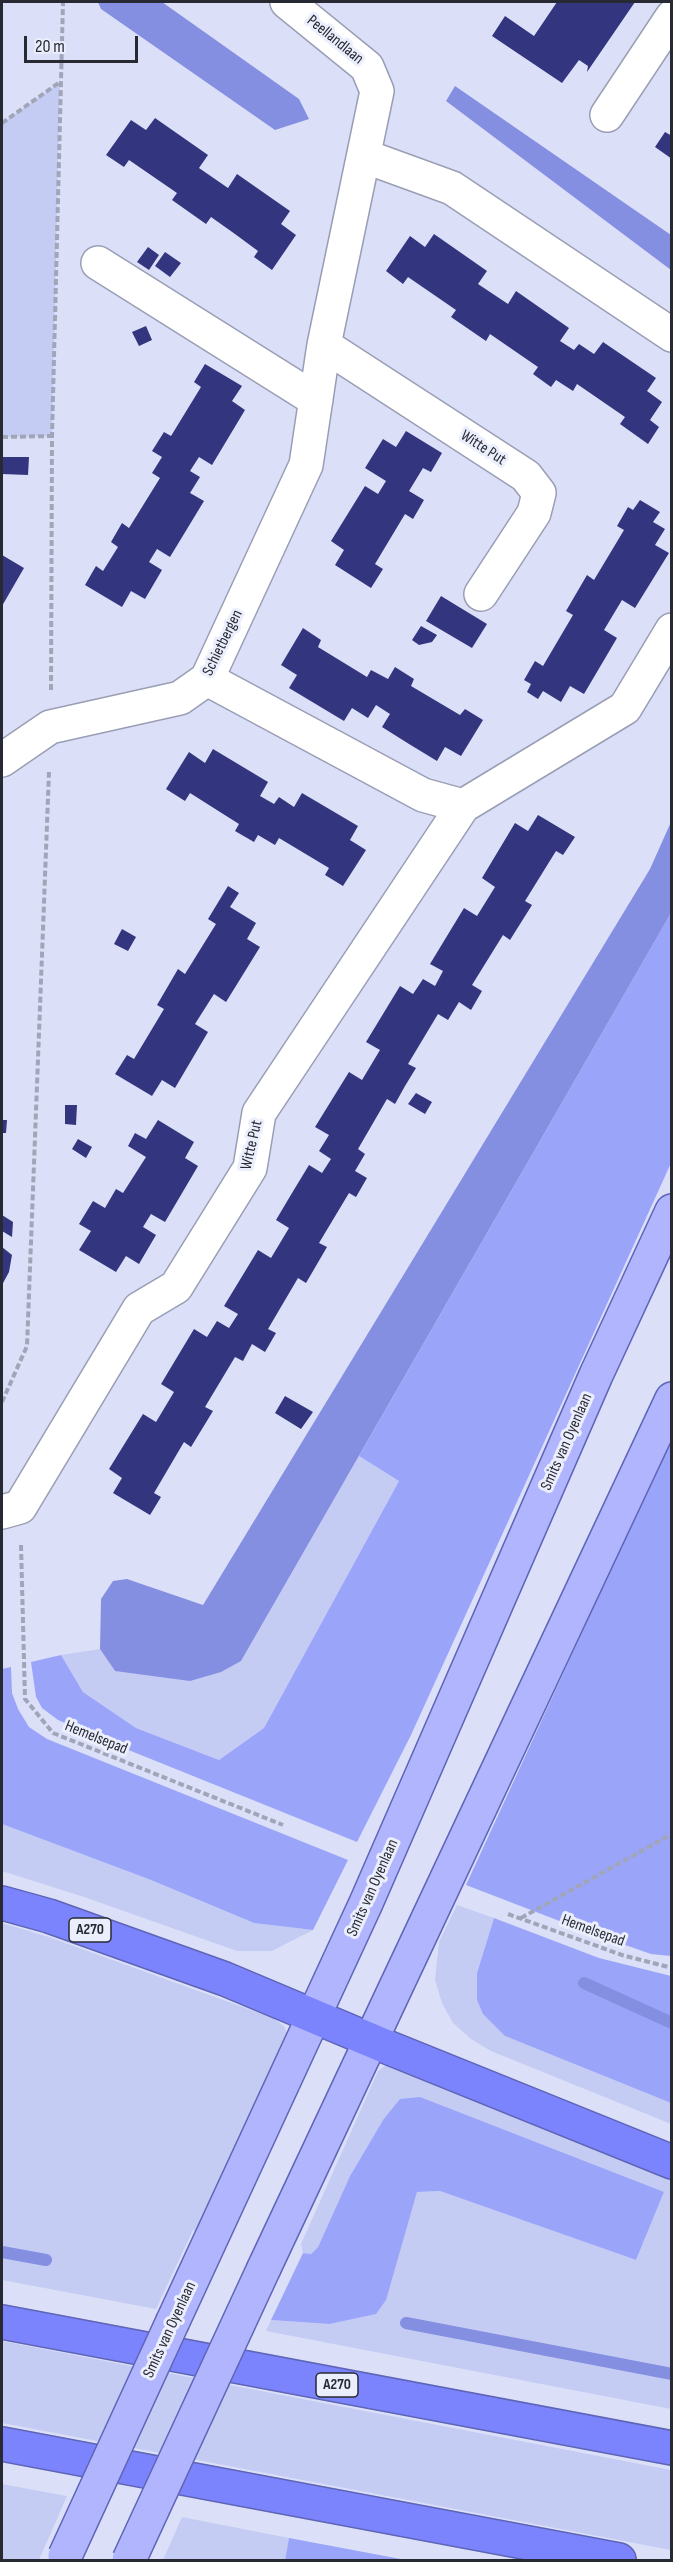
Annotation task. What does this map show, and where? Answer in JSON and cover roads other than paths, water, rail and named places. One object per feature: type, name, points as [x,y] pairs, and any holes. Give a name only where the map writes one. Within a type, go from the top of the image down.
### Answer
[{"type":"highway","name":"A270","points":[[2,1903],[49,1916],[177,1961],[672,2162]]},
{"type":"highway","name":"A270","points":[[2,2322],[672,2448]]},
{"type":"highway","points":[[2,2444],[619,2560]]},
{"type":"main road","name":"Smits van Oyenlaan","points":[[64,2558],[315,2016],[596,1375],[672,1210]]},
{"type":"main road","points":[[129,2560],[672,1398]]},
{"type":"street","name":"Peellandlaan","points":[[287,2],[367,67],[377,91],[364,156]]},
{"type":"street","points":[[607,115],[672,17]]},
{"type":"street","points":[[364,156],[452,188],[672,335]]},
{"type":"street","name":"Schietbergen","points":[[2,760],[50,727],[180,698],[207,679],[306,465],[324,345],[364,156]]},
{"type":"street","points":[[98,263],[316,400]]},
{"type":"street","name":"Witte Put","points":[[324,345],[526,476],[538,494],[534,513],[481,594]]},
{"type":"street","name":"Witte Put","points":[[10,1510],[138,1309],[176,1287],[250,1168],[258,1113],[464,806],[625,708],[672,630]]},
{"type":"street","points":[[207,679],[423,795],[464,806]]},
{"type":"waterway","points":[[584,1983],[672,2023]]},
{"type":"waterway","points":[[2,2252],[46,2260]]},
{"type":"waterway","points":[[406,2323],[672,2374]]}]
